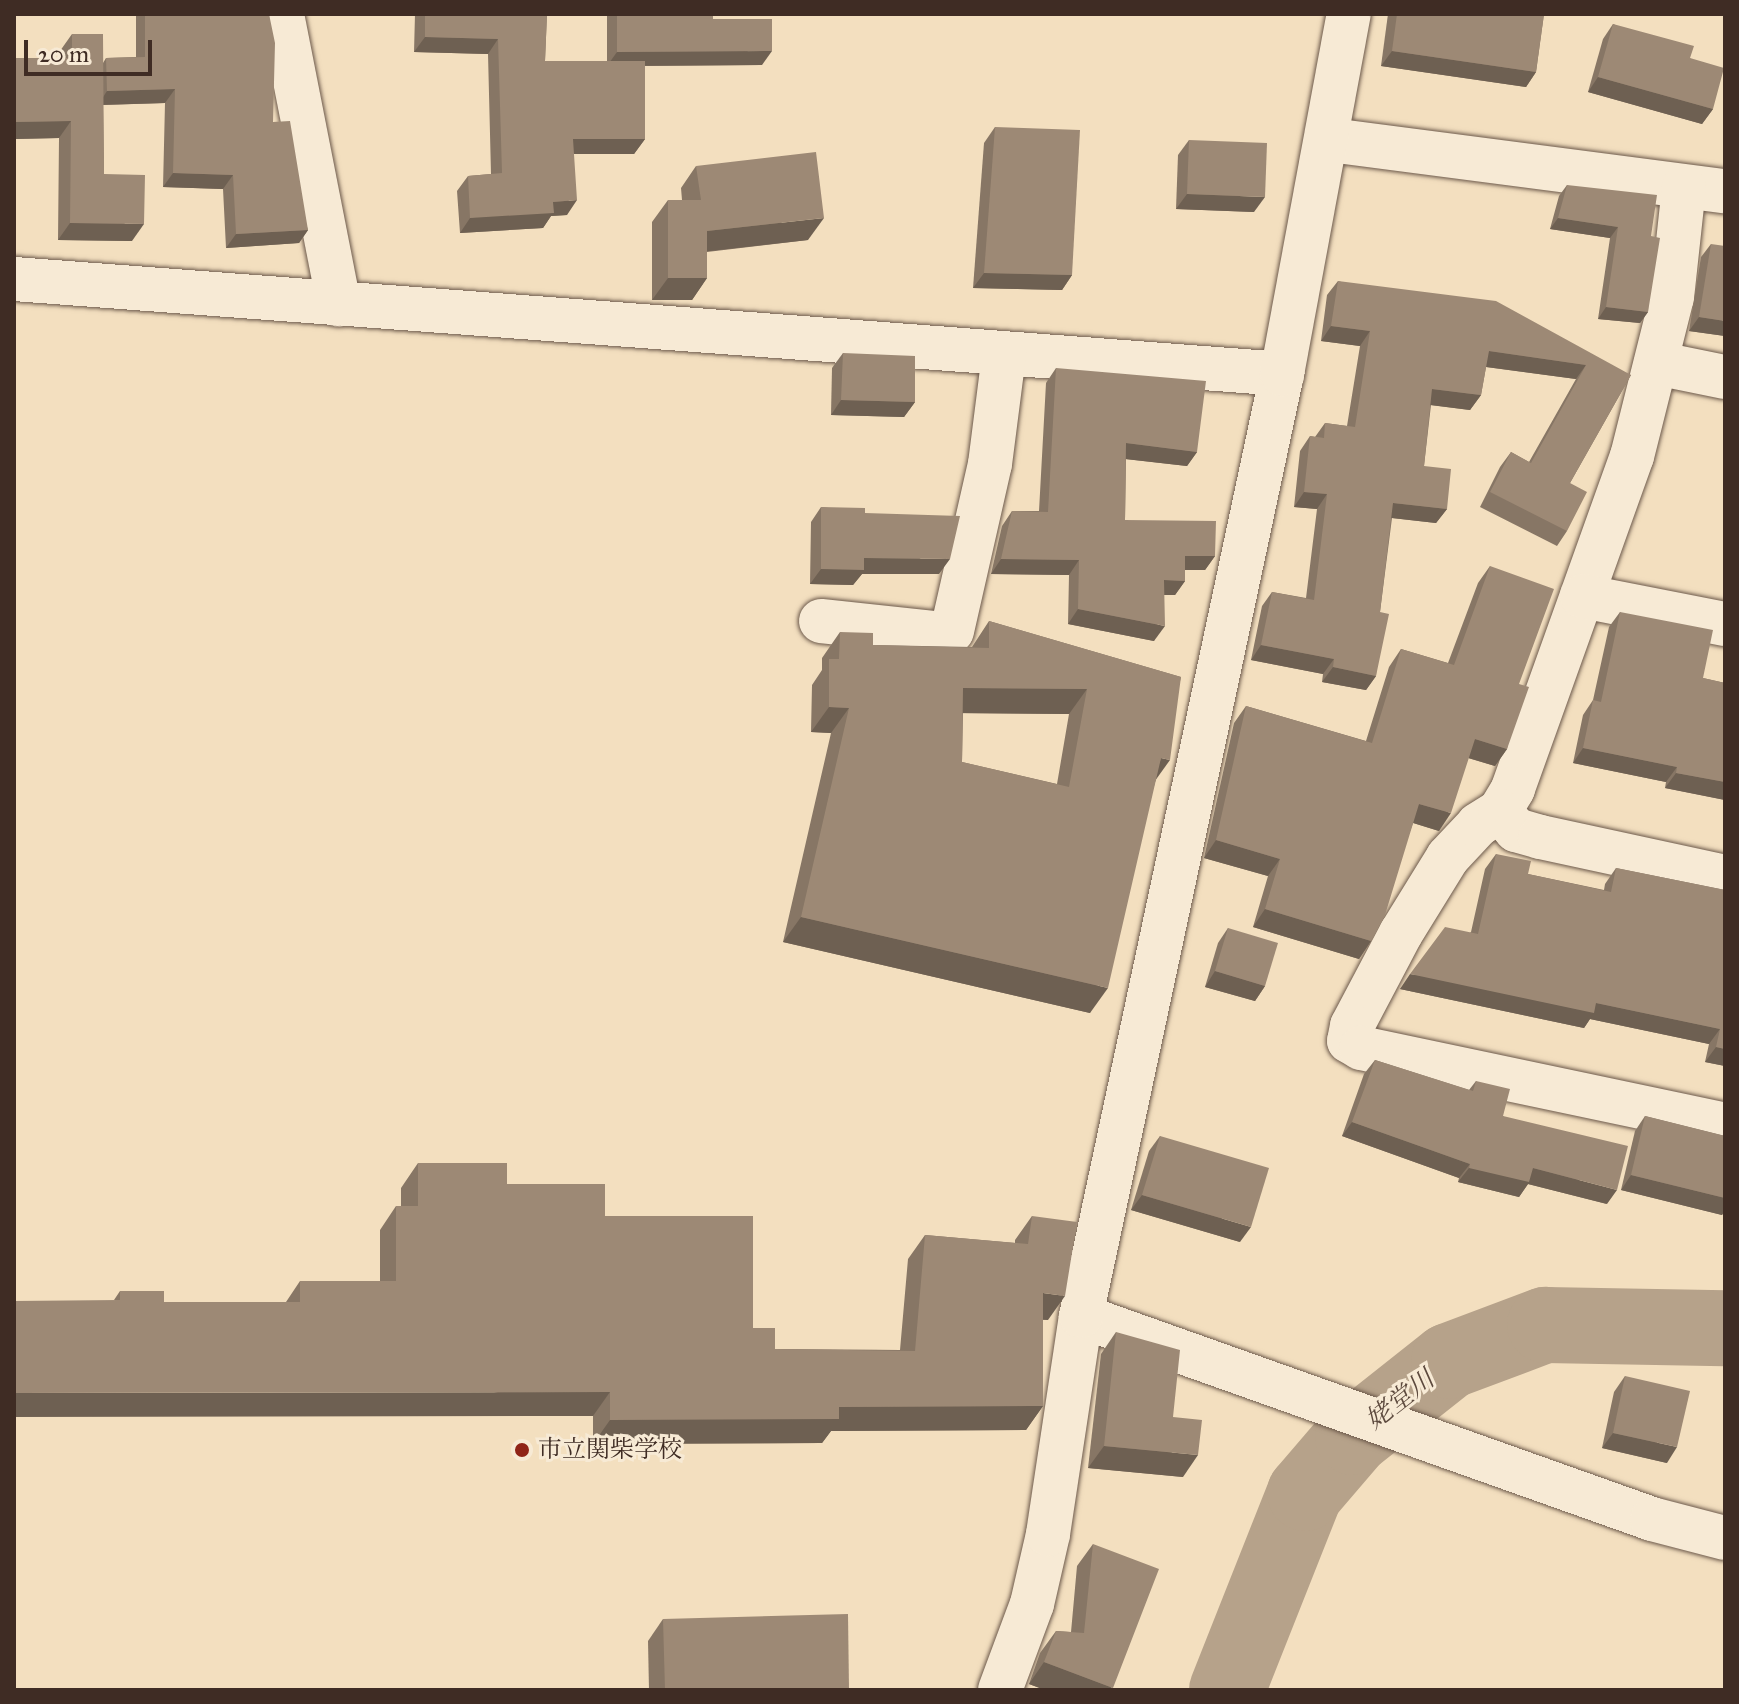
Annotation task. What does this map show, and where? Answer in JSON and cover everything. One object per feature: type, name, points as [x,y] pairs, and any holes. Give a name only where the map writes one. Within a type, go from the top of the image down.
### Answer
[{"type":"street","points":[[282,14],[339,304]]},
{"type":"street","points":[[1000,1690],[1032,1604],[1048,1534],[1081,1316],[1282,374],[1330,140],[1349,14]]},
{"type":"street","points":[[1330,140],[1705,189],[1672,297],[1632,456],[1513,789],[1500,811],[1478,825],[1448,857],[1401,933],[1349,1041],[1361,1048],[1725,1125]]},
{"type":"street","points":[[14,279],[1282,374]]},
{"type":"street","points":[[821,621],[942,634],[952,631],[990,464],[1004,354]]},
{"type":"street","points":[[1656,363],[1725,377]]},
{"type":"street","points":[[1582,596],[1725,624]]},
{"type":"street","points":[[1500,811],[1516,830],[1725,877]]},
{"type":"street","points":[[1081,1316],[1249,1379],[1374,1417],[1652,1519],[1725,1538]]},
{"type":"building","points":[[145,14],[269,14],[275,43],[273,122],[290,121],[308,230],[236,234],[233,175],[173,173],[175,89],[107,91],[106,58],[145,57]]},
{"type":"building","points":[[425,14],[547,14],[545,61],[645,61],[645,139],[573,139],[577,200],[553,202],[554,213],[470,218],[468,176],[502,173],[498,39],[425,37]]},
{"type":"building","points":[[617,14],[713,14],[713,19],[772,19],[772,51],[617,52]]},
{"type":"building","points":[[1397,14],[1544,14],[1536,72],[1392,51]]},
{"type":"building","points":[[1613,24],[1694,46],[1690,58],[1724,68],[1713,109],[1598,77]]},
{"type":"building","points":[[72,34],[103,34],[104,174],[145,175],[144,224],[70,223],[71,121],[14,122],[15,58],[72,58]]},
{"type":"building","points":[[995,127],[1080,130],[1072,275],[984,273]]},
{"type":"building","points":[[1189,140],[1267,143],[1265,197],[1187,194]]},
{"type":"building","points":[[816,152],[824,218],[707,231],[707,278],[668,278],[668,200],[701,200],[696,166]]},
{"type":"building","points":[[1567,185],[1657,195],[1651,236],[1660,238],[1648,312],[1606,307],[1618,227],[1558,218]]},
{"type":"building","points":[[1711,244],[1725,246],[1725,321],[1699,317]]},
{"type":"building","points":[[1338,281],[1496,301],[1631,375],[1570,483],[1587,492],[1567,531],[1490,492],[1511,452],[1531,463],[1586,365],[1489,351],[1481,395],[1432,389],[1424,466],[1451,469],[1447,509],[1393,503],[1380,612],[1389,614],[1376,676],[1333,667],[1334,659],[1261,645],[1272,592],[1314,600],[1327,494],[1304,492],[1310,436],[1324,438],[1325,423],[1355,427],[1370,331],[1331,326]]},
{"type":"building","points":[[843,353],[915,356],[915,402],[841,400]]},
{"type":"building","points":[[1056,368],[1206,381],[1197,452],[1126,443],[1125,520],[1216,521],[1215,556],[1185,556],[1185,581],[1164,580],[1165,626],[1078,609],[1079,560],[1001,559],[1012,511],[1048,512]]},
{"type":"building","points":[[821,507],[865,508],[865,513],[960,516],[950,559],[864,558],[864,570],[821,569]]},
{"type":"building","points":[[1490,566],[1554,589],[1519,684],[1529,687],[1507,749],[1475,739],[1451,813],[1419,804],[1385,915],[1371,941],[1265,909],[1280,859],[1216,840],[1246,706],[1372,743],[1401,649],[1454,665]]},
{"type":"building","points":[[1620,612],[1713,630],[1703,678],[1725,683],[1725,782],[1676,773],[1677,767],[1583,748],[1593,700],[1601,702]]},
{"type":"building","points":[[989,621],[1181,677],[1170,760],[1161,758],[1108,988],[801,917],[849,708],[829,707],[829,659],[839,659],[840,632],[873,633],[873,645],[989,648]],"holes":[[[963,688],[1087,689],[1069,787],[962,762]]]},
{"type":"building","points":[[1496,854],[1531,861],[1528,874],[1611,892],[1616,868],[1725,890],[1725,1049],[1716,1047],[1720,1029],[1596,1003],[1594,1013],[1410,974],[1445,927],[1478,934]]},
{"type":"building","points":[[1228,928],[1278,943],[1265,986],[1215,971]]},
{"type":"building","points":[[1375,1060],[1473,1091],[1476,1081],[1510,1089],[1503,1116],[1628,1146],[1617,1190],[1533,1168],[1529,1182],[1469,1168],[1470,1164],[1352,1122]]},
{"type":"building","points":[[1645,1116],[1725,1136],[1725,1198],[1631,1175]]},
{"type":"building","points":[[1160,1136],[1269,1168],[1251,1227],[1142,1195]]},
{"type":"building","points":[[418,1163],[507,1163],[507,1184],[605,1184],[605,1216],[753,1216],[753,1328],[775,1328],[775,1349],[915,1351],[925,1235],[1028,1244],[1032,1216],[1077,1222],[1065,1296],[1043,1293],[1043,1406],[839,1407],[839,1419],[610,1420],[610,1392],[14,1393],[14,1301],[120,1300],[120,1291],[164,1291],[164,1302],[300,1302],[300,1281],[396,1281],[396,1206],[418,1206]]},
{"type":"building","points":[[1116,1332],[1180,1350],[1173,1417],[1202,1420],[1198,1455],[1104,1446]]},
{"type":"building","points":[[1625,1376],[1690,1391],[1677,1447],[1613,1433]]},
{"type":"building","points":[[1093,1544],[1159,1569],[1113,1688],[1044,1662],[1056,1631],[1084,1633]]},
{"type":"building","points":[[848,1614],[849,1690],[665,1690],[663,1619]]},
{"type":"waterway","name":"姥堂川","points":[[1227,1690],[1305,1493],[1353,1437],[1449,1361],[1545,1325],[1725,1328]]},
{"type":"place","name":"市立関柴学校","points":[[522,1450]]}]
